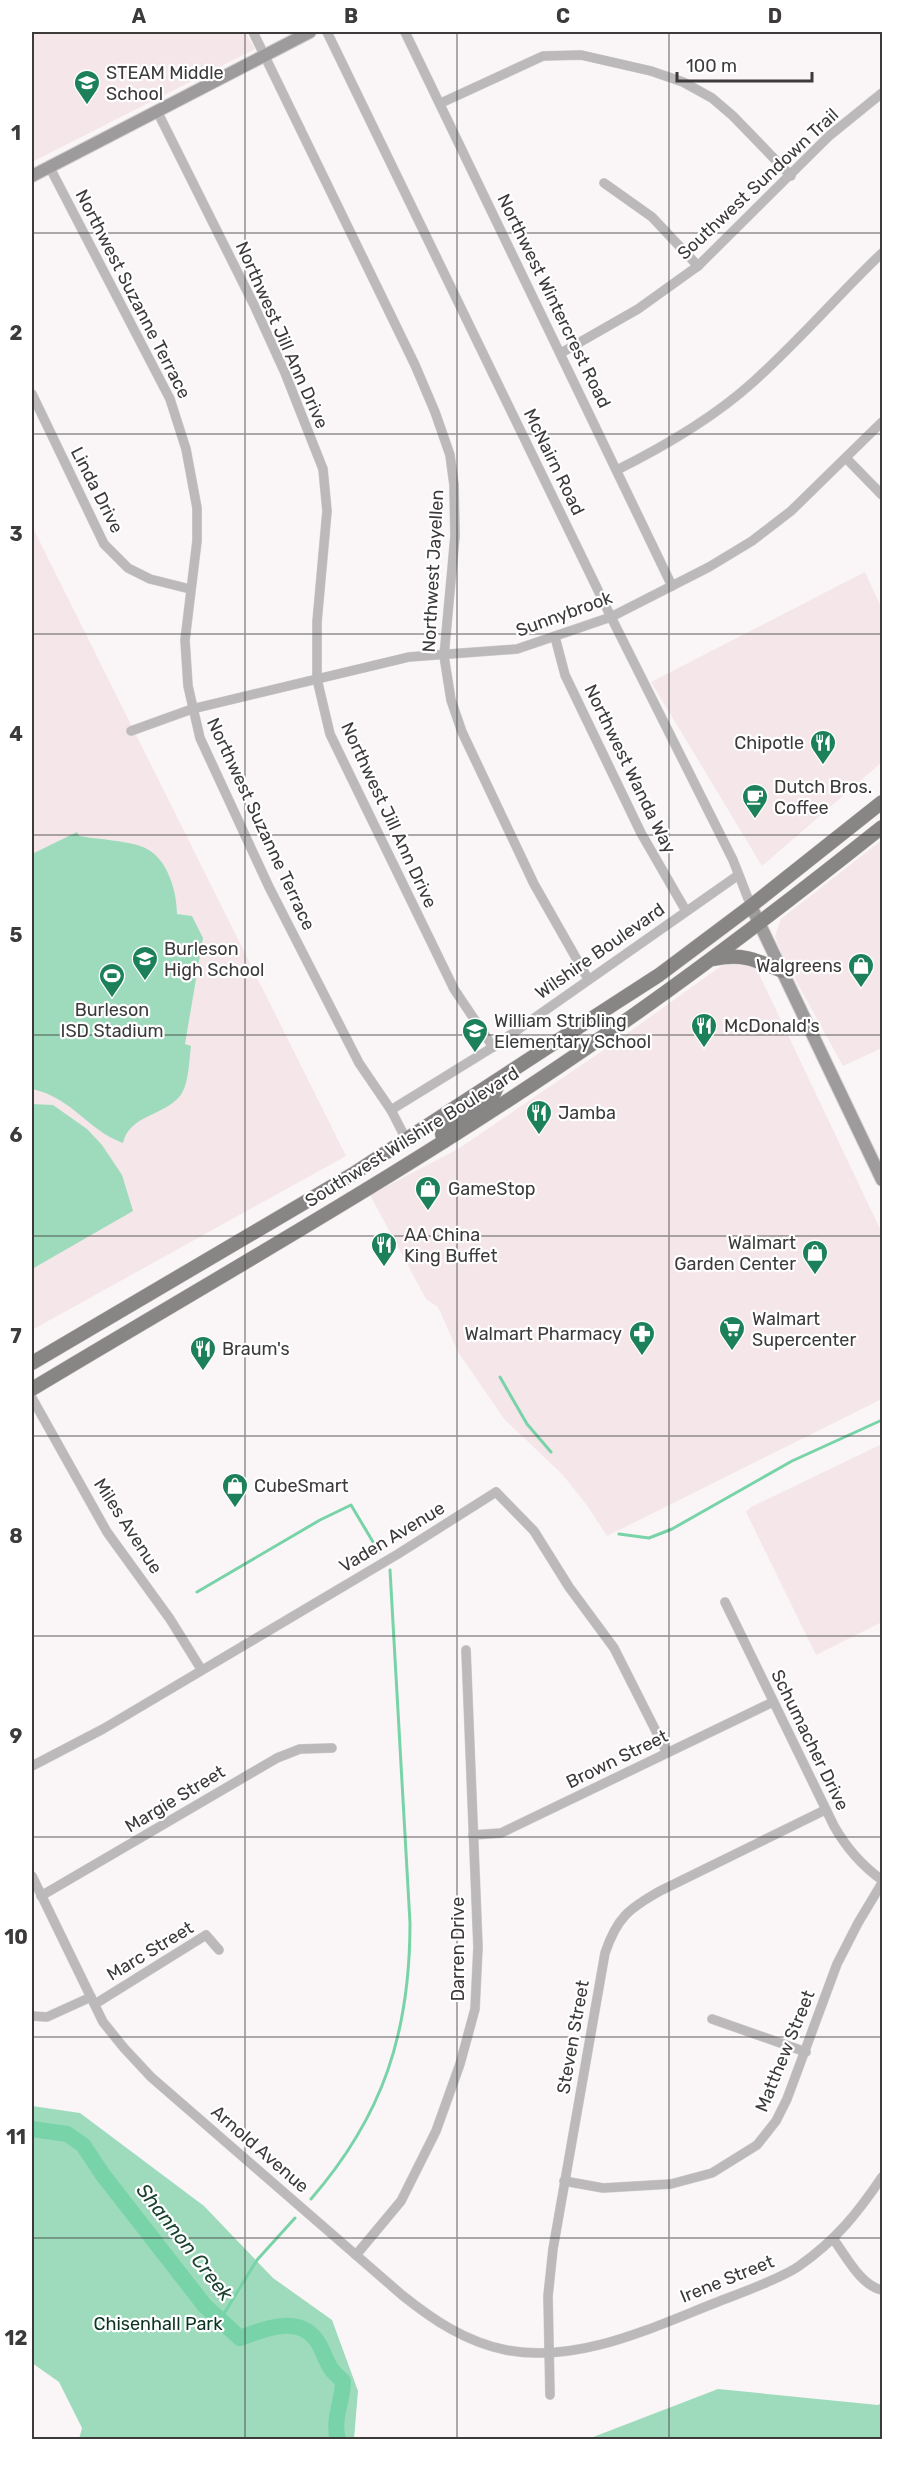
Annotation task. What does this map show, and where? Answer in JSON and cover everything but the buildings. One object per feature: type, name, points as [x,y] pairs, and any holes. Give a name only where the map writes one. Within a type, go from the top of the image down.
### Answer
[{"type":"main road","name":"Southwest Wilshire Boulevard","points":[[32,1363],[407,1141],[659,975],[751,906],[882,802]]},
{"type":"main road","name":"Southwest Wilshire Boulevard","points":[[32,1389],[444,1140],[607,1034],[759,923],[882,826]]},
{"type":"main road","points":[[709,960],[728,956],[749,957],[782,971]]},
{"type":"main road","points":[[444,1140],[442,1134],[447,1126],[492,1097],[501,1079]]},
{"type":"main road","points":[[266,1226],[276,1242]]},
{"type":"street","name":"Northwest Jayellen","points":[[253,32],[415,365],[435,412],[450,455],[454,484],[454,536],[444,656],[451,700],[462,732],[534,884],[588,979]]},
{"type":"street","points":[[32,176],[310,32]]},
{"type":"street","name":"McNairn Road","points":[[327,32],[611,617],[728,851],[751,906]]},
{"type":"street","name":"Northwest Wintercrest Road","points":[[405,32],[672,586]]},
{"type":"street","points":[[441,103],[543,56],[581,55],[651,71],[683,82],[712,98],[733,116],[791,176]]},
{"type":"street","name":"Southwest Sundown Trail","points":[[561,353],[638,309],[698,266],[829,136],[882,93]]},
{"type":"street","name":"Northwest Jill Ann Drive","points":[[157,111],[254,305],[285,373],[323,469],[327,511],[317,622],[317,679],[330,734],[454,989],[493,1047]]},
{"type":"street","name":"Northwest Suzanne Terrace","points":[[50,166],[170,399],[186,449],[197,508],[197,541],[185,640],[192,709],[200,738],[269,887],[359,1063],[392,1110],[407,1141]]},
{"type":"street","points":[[604,183],[652,217],[698,266]]},
{"type":"street","points":[[617,470],[656,450],[708,418],[752,383],[882,253]]},
{"type":"street","name":"Linda Drive","points":[[32,394],[104,544],[128,568],[150,579],[190,589]]},
{"type":"street","name":"Sunnybrook","points":[[131,731],[192,709],[409,657],[518,649],[611,617],[752,541],[791,511],[882,422]]},
{"type":"street","points":[[846,458],[882,495]]},
{"type":"street","name":"Northwest Wanda Way","points":[[555,637],[565,675],[640,833],[686,911]]},
{"type":"street","name":"Wilshire Boulevard","points":[[392,1110],[493,1047],[737,876]]},
{"type":"street","points":[[751,906],[882,1180]]},
{"type":"street","name":"Miles Avenue","points":[[32,1398],[107,1532],[170,1619],[201,1669]]},
{"type":"street","name":"Vaden Avenue","points":[[32,1766],[103,1729],[398,1554],[496,1492],[534,1531],[569,1587],[614,1648],[668,1753]]},
{"type":"street","name":"Schumacher Drive","points":[[725,1602],[825,1810],[852,1854],[882,1881]]},
{"type":"street","name":"Darren Drive","points":[[356,2254],[401,2201],[436,2132],[460,2064],[475,2009],[477,1947],[466,1650]]},
{"type":"street","name":"Brown Street","points":[[473,1835],[501,1833],[773,1702]]},
{"type":"street","name":"Margie Street","points":[[41,1896],[277,1758],[300,1749],[332,1748]]},
{"type":"street","name":"Steven Street","points":[[550,2395],[548,2296],[564,2181],[605,1953],[614,1929],[634,1906],[651,1896],[825,1810]]},
{"type":"street","name":"Arnold Avenue","points":[[32,1876],[103,2022],[151,2077],[427,2315],[460,2334],[506,2350],[548,2353]]},
{"type":"street","name":"Matthew Street","points":[[564,2181],[603,2188],[634,2188],[671,2184],[712,2173],[758,2145],[776,2121],[806,2052],[847,1942],[882,1881]]},
{"type":"street","name":"Marc Street","points":[[93,2001],[206,1935],[219,1950]]},
{"type":"street","points":[[32,2016],[47,2017],[93,2001]]},
{"type":"street","points":[[712,2019],[806,2052]]},
{"type":"street","name":"Irene Street","points":[[548,2353],[592,2346],[620,2338],[735,2295],[798,2267],[834,2240],[861,2209],[882,2177]]},
{"type":"street","points":[[834,2240],[863,2277],[876,2289],[882,2290]]},
{"type":"shaded area","name":"STEAM Middle School","points":[[32,32],[245,32],[255,49],[32,162]]},
{"type":"shaded area","name":"Burleson High School","points":[[32,526],[346,1156],[32,1330]]},
{"type":"shaded area","points":[[865,572],[882,609],[882,762],[762,866],[651,682]]},
{"type":"shaded area","points":[[882,840],[882,1048],[843,1066],[784,959],[775,936],[781,919]]},
{"type":"shaded area","points":[[728,961],[751,964],[759,974],[882,1233],[882,1399],[607,1536],[586,1504],[562,1474],[505,1420],[458,1352],[438,1307],[426,1299],[370,1195],[458,1149],[614,1043]]},
{"type":"shaded area","points":[[882,1444],[882,1622],[816,1655],[746,1512],[751,1507]]},
{"type":"green space","name":"Burleson ISD Stadium","points":[[77,832],[79,836],[141,846],[154,854],[170,877],[177,914],[192,916],[203,938],[185,1044],[191,1046],[185,1086],[173,1103],[132,1127],[123,1143],[99,1130],[58,1099],[32,1089],[32,854]]},
{"type":"green space","points":[[32,1104],[53,1105],[87,1129],[102,1145],[122,1175],[133,1211],[32,1269]]},
{"type":"green space","name":"Chisenhall Park","points":[[32,2106],[80,2113],[204,2206],[273,2278],[332,2320],[358,2391],[354,2439],[79,2439],[82,2428],[59,2382],[32,2363]]},
{"type":"green space","points":[[718,2389],[878,2405],[882,2403],[882,2439],[588,2439]]},
{"type":"waterway","points":[[500,1377],[527,1424],[551,1452]]},
{"type":"waterway","points":[[619,1534],[649,1538],[672,1529],[792,1461],[882,1420]]},
{"type":"waterway","points":[[197,1592],[320,1520],[351,1505],[379,1552]]},
{"type":"waterway","points":[[311,2199],[336,2168],[374,2104],[388,2071],[405,2001],[410,1923],[390,1570]]},
{"type":"waterway","name":"Shannon Creek","points":[[32,2129],[67,2134],[83,2145],[103,2175],[205,2306],[240,2338],[262,2330],[284,2326],[304,2329],[313,2336],[331,2368],[343,2381],[336,2425],[338,2440]]},
{"type":"waterway","points":[[220,2320],[257,2260],[295,2218]]},
{"type":"place","name":"STEAM Middle School","points":[[87,106]]},
{"type":"place","name":"Chipotle","points":[[823,766]]},
{"type":"place","name":"Dutch Bros. Coffee","points":[[755,820]]},
{"type":"place","name":"Burleson High School","points":[[145,982]]},
{"type":"place","name":"Walgreens","points":[[861,989]]},
{"type":"place","name":"Burleson ISD Stadium","points":[[112,999]]},
{"type":"place","name":"McDonald's","points":[[704,1049]]},
{"type":"place","name":"William Stribling Elementary School","points":[[475,1054]]},
{"type":"place","name":"Jamba","points":[[539,1136]]},
{"type":"place","name":"GameStop","points":[[428,1212]]},
{"type":"place","name":"AA China King Buffet","points":[[384,1268]]},
{"type":"place","name":"Walmart Garden Center","points":[[815,1276]]},
{"type":"place","name":"Walmart Supercenter","points":[[732,1352]]},
{"type":"place","name":"Walmart Pharmacy","points":[[642,1357]]},
{"type":"place","name":"Braum's","points":[[203,1372]]},
{"type":"place","name":"CubeSmart","points":[[235,1509]]}]
